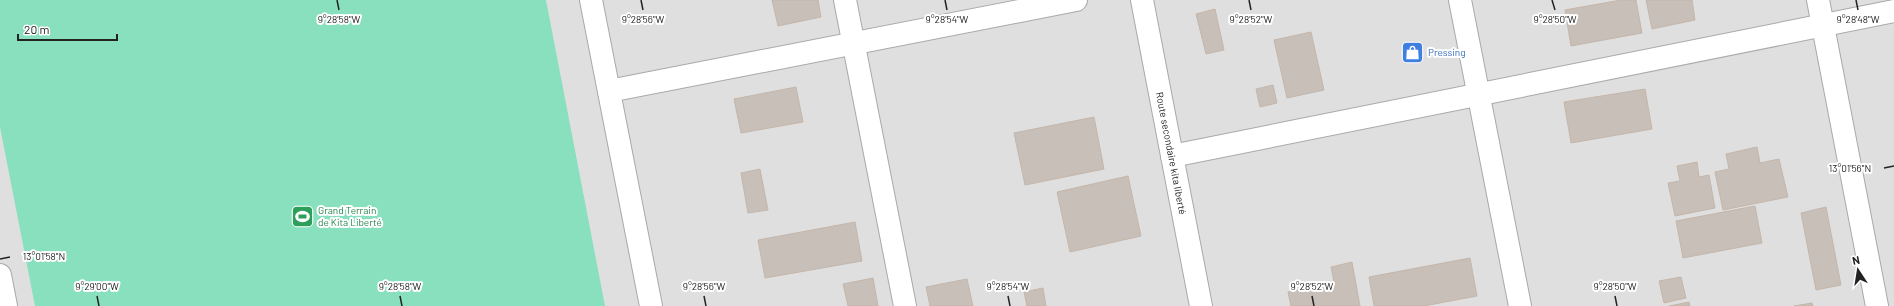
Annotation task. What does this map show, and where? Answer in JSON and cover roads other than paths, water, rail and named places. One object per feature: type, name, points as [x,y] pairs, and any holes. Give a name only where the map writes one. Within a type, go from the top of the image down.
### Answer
[{"type":"street","points":[[591,0],[651,306]]},
{"type":"street","points":[[845,0],[905,306]]},
{"type":"street","points":[[609,91],[1076,0]]},
{"type":"street","name":"Route secondaire kita liberté","points":[[1142,0],[1201,306]]},
{"type":"street","points":[[1460,0],[1520,306]]},
{"type":"street","points":[[1818,0],[1878,306]]},
{"type":"street","points":[[1172,156],[1894,11]]},
{"type":"street","points":[[0,275],[6,306]]},
{"type":"place","name":"Pressing","points":[[1413,52]]},
{"type":"place","name":"Grand Terrain de Kita Liberté","points":[[302,216]]}]
